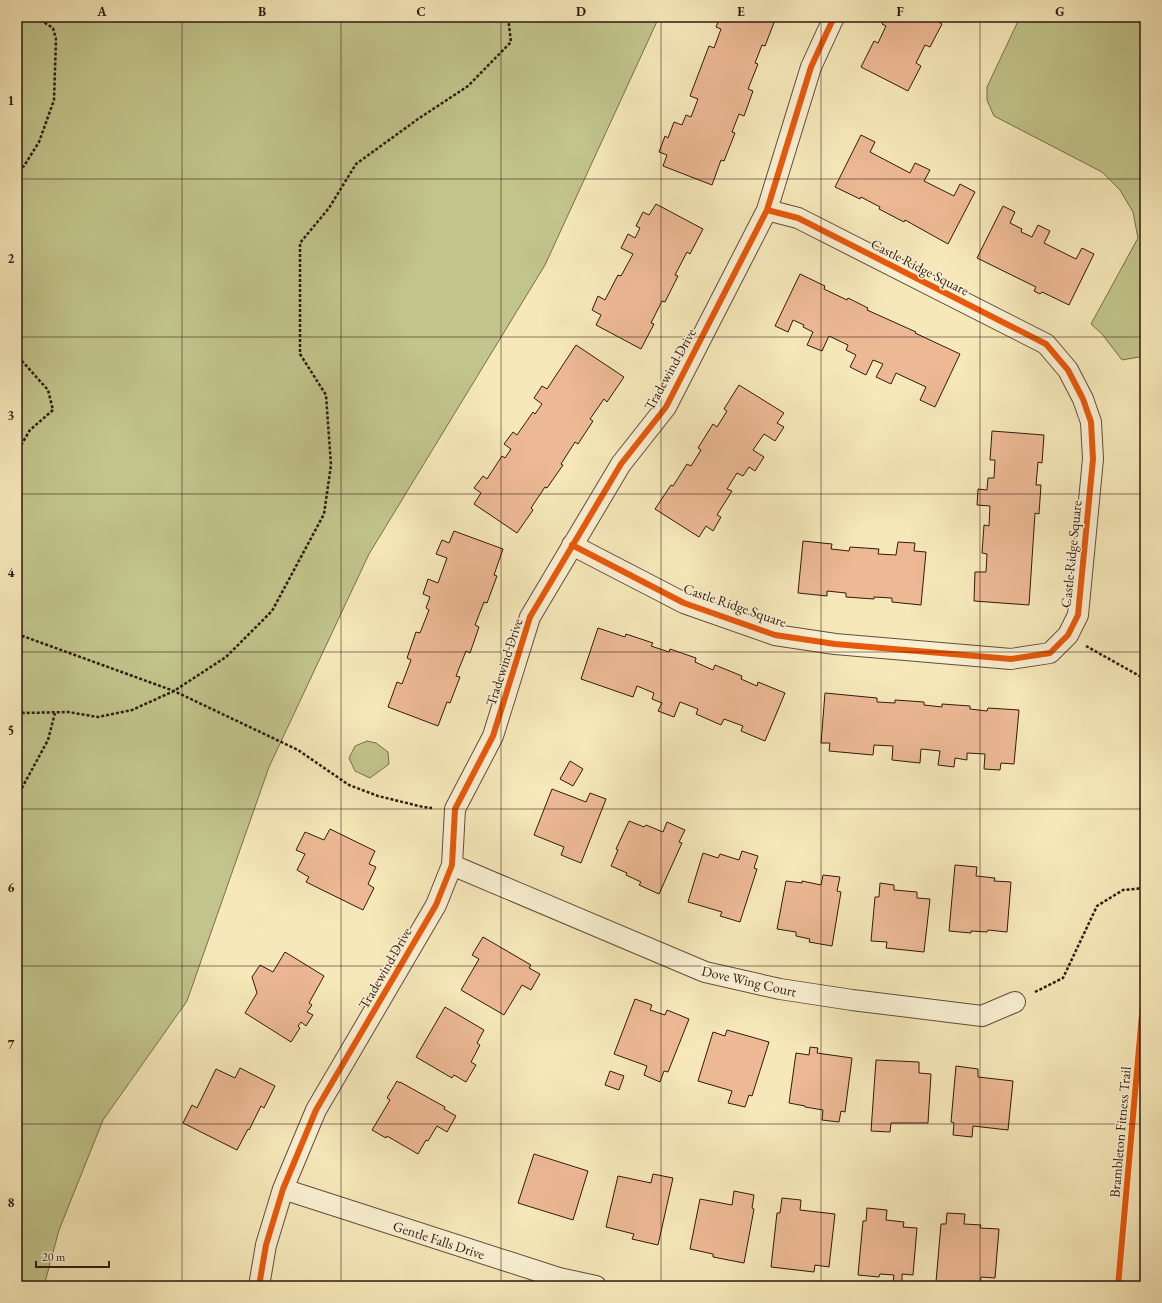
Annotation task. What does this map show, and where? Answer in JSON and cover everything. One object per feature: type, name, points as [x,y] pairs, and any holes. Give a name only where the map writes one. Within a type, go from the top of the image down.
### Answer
[{"type":"street","name":"Tradewind Drive","points":[[259,1286],[266,1245],[283,1190],[316,1110],[436,905],[452,865],[455,809],[493,736],[530,617],[621,464],[666,407],[767,210],[811,67],[834,17]]},
{"type":"street","name":"Castle Ridge Square","points":[[572,545],[684,603],[775,635],[835,644],[1011,659],[1050,652],[1068,635],[1078,615],[1093,459],[1091,422],[1083,399],[1068,370],[1046,344],[798,218],[767,210]]},
{"type":"street","name":"Dove Wing Court","points":[[452,865],[705,972],[780,989],[852,1000],[982,1016],[1015,1002]]},
{"type":"street","name":"Gentle Falls Drive","points":[[283,1190],[559,1278],[596,1286]]},
{"type":"path","points":[[17,169],[24,166],[39,142],[54,100],[56,38],[53,28],[42,21],[42,17]]},
{"type":"path","points":[[17,711],[24,713],[68,712],[98,717],[132,710],[174,691],[226,657],[272,611],[324,514],[331,465],[326,395],[300,354],[300,243],[329,208],[356,164],[418,119],[468,86],[511,42],[508,17]]},
{"type":"path","points":[[17,359],[22,361],[48,390],[53,410],[30,430],[17,452]]},
{"type":"path","points":[[17,634],[174,691],[298,750],[350,785],[378,796],[423,807],[455,809]]},
{"type":"path","points":[[1068,635],[1145,679]]},
{"type":"path","points":[[17,797],[48,740],[55,713]]},
{"type":"path","points":[[1015,1002],[1063,978],[1096,906],[1123,890],[1145,888]]},
{"type":"green space","points":[[17,17],[659,17],[545,265],[369,554],[269,767],[187,1001],[103,1120],[59,1230],[44,1286],[17,1286]]},
{"type":"green space","points":[[1020,17],[1145,17],[1145,356],[1122,360],[1102,334],[1091,324],[1138,238],[1133,212],[1120,190],[1102,172],[994,116],[987,100],[987,87]]},
{"type":"green space","points":[[367,741],[376,743],[388,752],[389,764],[370,778],[355,771],[349,758],[355,746]]},
{"type":"building","points":[[720,17],[780,17],[779,21],[775,20],[765,46],[762,45],[755,63],[758,64],[748,89],[753,91],[744,116],[739,114],[732,132],[735,133],[724,161],[721,160],[712,185],[663,166],[667,155],[659,152],[665,136],[668,138],[674,122],[682,125],[686,115],[691,117],[698,99],[690,96],[709,46],[714,48],[721,29],[716,27]]},
{"type":"building","points":[[885,17],[939,17],[937,21],[942,24],[930,47],[925,45],[916,63],[921,66],[908,91],[861,67],[874,41],[878,43],[886,26],[882,24]]},
{"type":"building","points":[[861,135],[875,142],[870,152],[910,173],[915,163],[930,170],[924,181],[954,196],[960,184],[975,192],[948,244],[905,220],[904,222],[879,209],[880,207],[861,197],[860,199],[835,187]]},
{"type":"building","points":[[656,204],[703,229],[690,254],[687,252],[675,275],[678,276],[665,302],[662,301],[651,323],[654,324],[641,349],[596,325],[601,315],[592,310],[598,296],[605,300],[618,275],[621,276],[633,254],[621,248],[628,234],[635,238],[640,228],[636,226],[643,212],[649,215]]},
{"type":"building","points":[[1003,206],[1015,212],[1010,223],[1022,229],[1021,232],[1032,237],[1038,225],[1050,231],[1044,243],[1076,259],[1082,248],[1094,254],[1069,305],[1042,292],[1040,294],[1034,291],[1036,287],[977,258]]},
{"type":"building","points":[[800,274],[825,286],[824,289],[847,300],[848,298],[868,308],[867,310],[960,354],[935,407],[920,400],[926,387],[896,373],[891,384],[876,377],[883,364],[873,360],[866,375],[850,367],[856,355],[846,350],[848,345],[829,336],[822,351],[807,345],[813,332],[803,327],[804,325],[793,320],[788,332],[775,326]]},
{"type":"building","points":[[576,345],[624,377],[607,402],[604,399],[590,419],[593,421],[578,444],[575,442],[561,464],[563,465],[547,488],[545,487],[531,508],[533,510],[517,533],[474,504],[481,493],[474,488],[483,476],[487,479],[502,456],[505,458],[511,449],[504,444],[513,432],[517,435],[533,412],[535,414],[542,404],[534,398],[542,386],[547,389]]},
{"type":"building","points":[[739,385],[784,413],[777,423],[784,427],[775,441],[764,434],[753,450],[764,457],[755,471],[749,467],[743,476],[737,473],[727,489],[732,491],[717,515],[721,517],[713,531],[706,526],[699,537],[655,509],[671,485],[673,486],[687,464],[691,466],[701,450],[698,448],[713,424],[717,427],[727,411],[724,409]]},
{"type":"building","points":[[992,431],[1044,435],[1042,463],[1038,462],[1036,485],[1041,485],[1039,514],[1035,513],[1029,605],[974,601],[975,572],[986,572],[987,554],[982,553],[984,525],[989,526],[990,506],[977,505],[978,489],[987,490],[988,478],[994,478],[995,460],[990,460]]},
{"type":"building","points":[[454,531],[503,549],[494,575],[497,576],[487,603],[484,602],[475,625],[479,627],[470,653],[466,651],[456,676],[460,677],[450,703],[447,702],[438,726],[388,707],[397,682],[402,684],[411,660],[407,658],[416,632],[420,633],[429,610],[426,608],[430,597],[423,594],[428,579],[438,583],[447,558],[436,554],[442,540],[449,543]]},
{"type":"building","points":[[803,541],[832,544],[831,549],[849,551],[850,547],[879,549],[878,554],[896,555],[898,542],[915,543],[914,551],[926,552],[921,605],[892,602],[892,598],[874,597],[874,599],[846,597],[846,593],[827,591],[827,596],[798,593]]},
{"type":"building","points":[[598,628],[625,637],[626,634],[653,643],[651,646],[669,652],[670,649],[696,658],[695,662],[713,670],[715,665],[742,676],[741,679],[757,686],[758,682],[785,693],[765,741],[741,731],[743,726],[724,719],[721,725],[696,714],[698,709],[680,702],[674,717],[658,711],[662,703],[652,699],[654,693],[637,686],[633,697],[581,679]]},
{"type":"building","points":[[825,693],[877,698],[877,702],[895,703],[895,700],[924,702],[924,705],[942,707],[942,704],[970,706],[970,709],[987,711],[988,708],[1019,710],[1014,764],[1001,763],[1000,770],[984,769],[985,754],[967,753],[967,760],[955,758],[954,767],[938,765],[940,751],[921,749],[920,763],[892,760],[893,746],[874,745],[873,755],[829,751],[830,743],[821,743]]},
{"type":"building","points":[[570,761],[583,769],[573,786],[560,779]]},
{"type":"building","points":[[552,789],[586,802],[590,793],[606,799],[581,863],[561,855],[564,847],[534,835]]},
{"type":"building","points":[[629,821],[644,827],[646,825],[663,832],[667,822],[685,830],[679,842],[682,843],[659,894],[639,885],[641,882],[626,875],[627,873],[611,866],[618,850],[616,849]]},
{"type":"building","points":[[330,829],[375,851],[369,864],[376,867],[368,884],[374,888],[363,910],[306,882],[309,877],[297,870],[305,854],[296,850],[305,832],[324,840]]},
{"type":"building","points":[[742,851],[758,856],[754,868],[757,869],[740,922],[720,916],[722,912],[688,902],[703,853],[718,858],[720,854],[739,860]]},
{"type":"building","points":[[955,865],[977,867],[976,876],[995,878],[994,881],[1011,882],[1007,932],[988,930],[987,932],[971,931],[971,933],[949,931]]},
{"type":"building","points":[[823,875],[840,877],[837,891],[841,892],[832,946],[809,942],[810,939],[796,936],[796,932],[777,929],[786,881],[802,883],[802,881],[821,885]]},
{"type":"building","points":[[880,883],[894,885],[894,890],[917,892],[917,898],[930,899],[924,952],[886,948],[887,942],[871,941],[875,897],[879,897]]},
{"type":"building","points":[[483,937],[531,965],[529,968],[540,974],[531,990],[522,985],[504,1015],[461,990],[479,959],[472,955]]},
{"type":"building","points":[[285,952],[324,976],[309,1003],[312,1005],[307,1012],[313,1015],[306,1026],[301,1022],[298,1026],[300,1028],[291,1042],[245,1013],[257,993],[252,977],[260,965],[273,972]]},
{"type":"building","points":[[635,999],[652,1005],[650,1010],[665,1015],[667,1010],[689,1019],[668,1072],[664,1071],[660,1082],[644,1075],[647,1066],[614,1054]]},
{"type":"building","points":[[445,1007],[484,1030],[477,1043],[480,1045],[471,1062],[476,1065],[466,1082],[454,1075],[452,1078],[416,1057]]},
{"type":"building","points":[[727,1030],[769,1042],[752,1096],[749,1095],[745,1107],[728,1103],[732,1091],[698,1081],[713,1032],[725,1036]]},
{"type":"building","points":[[810,1047],[818,1048],[817,1053],[852,1058],[845,1112],[841,1111],[839,1122],[822,1120],[823,1110],[789,1103],[796,1053],[809,1055]]},
{"type":"building","points":[[876,1060],[919,1062],[919,1073],[931,1074],[928,1123],[891,1123],[890,1132],[871,1131]]},
{"type":"building","points":[[956,1066],[978,1069],[978,1077],[1013,1081],[1008,1130],[973,1126],[972,1137],[953,1135],[954,1123],[951,1122]]},
{"type":"building","points":[[240,1068],[275,1086],[264,1108],[261,1106],[237,1150],[183,1123],[192,1105],[197,1108],[216,1069],[235,1078]]},
{"type":"building","points":[[610,1071],[624,1076],[619,1090],[605,1085]]},
{"type":"building","points":[[397,1081],[445,1107],[444,1109],[456,1116],[447,1132],[437,1126],[428,1141],[426,1140],[418,1154],[387,1136],[386,1138],[372,1130],[390,1100],[387,1098]]},
{"type":"building","points":[[534,1154],[588,1171],[573,1220],[518,1203]]},
{"type":"building","points":[[653,1174],[673,1178],[658,1245],[632,1239],[634,1234],[606,1227],[618,1176],[651,1183]]},
{"type":"building","points":[[734,1191],[754,1195],[752,1208],[754,1209],[744,1263],[713,1257],[713,1254],[690,1249],[700,1199],[732,1205]]},
{"type":"building","points":[[782,1198],[801,1200],[800,1210],[835,1214],[829,1267],[815,1265],[814,1272],[771,1267],[777,1213],[780,1213]]},
{"type":"building","points":[[867,1208],[887,1210],[886,1220],[904,1222],[903,1227],[917,1228],[913,1275],[902,1274],[902,1283],[893,1282],[894,1275],[880,1274],[879,1277],[858,1275],[863,1221],[866,1221]]},
{"type":"building","points":[[947,1213],[965,1214],[964,1224],[981,1225],[980,1228],[999,1229],[995,1278],[981,1277],[980,1285],[936,1282],[941,1224],[946,1224]]},
{"type":"cycle path","points":[[259,1286],[266,1245],[283,1189],[316,1110],[436,905],[452,865],[455,809],[493,736],[530,617],[621,464],[666,407],[767,210],[811,67],[834,17]]},
{"type":"cycle path","points":[[572,545],[684,603],[775,635],[835,644],[1011,659],[1050,653],[1068,635],[1078,615],[1093,459],[1091,422],[1083,399],[1068,370],[1046,344],[798,218],[767,210]]},
{"type":"cycle path","name":"Brambleton Fitness Trail","points":[[1118,1286],[1145,980]]}]
